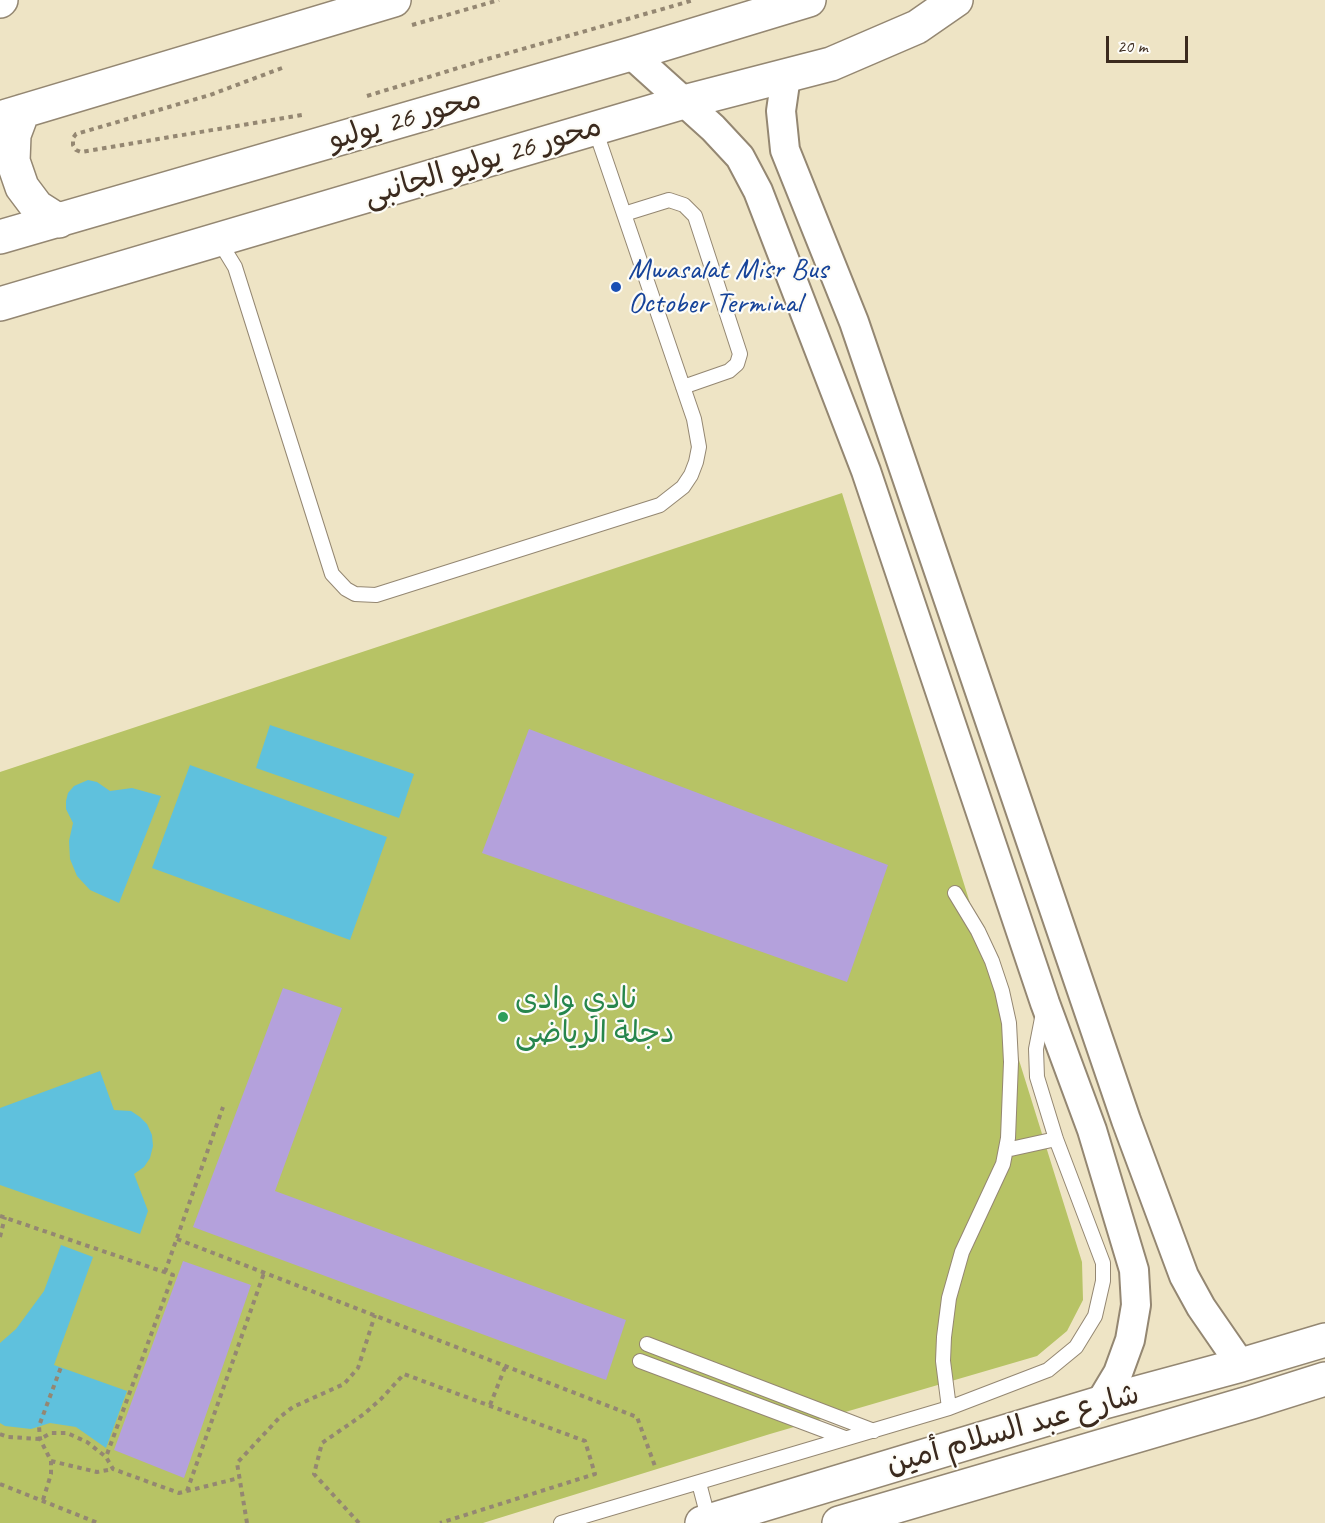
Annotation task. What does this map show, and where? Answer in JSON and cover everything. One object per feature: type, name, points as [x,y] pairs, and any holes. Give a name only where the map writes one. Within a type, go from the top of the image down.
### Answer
[{"type":"main road","name":"محور 26 يوليو","points":[[0,237],[809,0]]},
{"type":"main road","name":"محور 26 يوليو الجانبى","points":[[0,304],[684,102],[831,64],[917,27],[956,0]]},
{"type":"main road","points":[[59,221],[37,207],[22,187],[13,162],[14,135],[11,115],[403,13]]},
{"type":"main road","name":"شارع عبد السلام أمين","points":[[705,1522],[1100,1403],[1325,1340]]},
{"type":"main road","points":[[1241,1365],[1252,1402]]},
{"type":"main road","name":"شارع عبد السلام أمين","points":[[839,1523],[1325,1379]]},
{"type":"main road","points":[[1052,1418],[1063,1458]]},
{"type":"street","points":[[631,54],[713,128],[740,157],[758,191],[866,471],[1045,1003],[1092,1130],[1134,1270],[1136,1305],[1130,1340],[1118,1373],[1100,1403]]},
{"type":"street","points":[[786,76],[780,111],[785,150],[854,322],[1126,1120],[1184,1276],[1201,1307],[1241,1365]]},
{"type":"street","points":[[812,332],[854,322]]},
{"type":"street","points":[[1092,1130],[1126,1120]]},
{"type":"lane","points":[[216,241],[235,267],[332,574],[346,589],[355,594],[376,595],[660,505],[673,497],[691,475],[699,447],[696,426],[595,129]]},
{"type":"lane","points":[[624,214],[669,200],[684,205],[695,216],[740,348],[740,359],[729,371],[683,387]]},
{"type":"lane","points":[[949,1408],[943,1361],[949,1298],[962,1252],[973,1225],[998,1178],[1006,1150],[1011,1062],[1009,1023],[992,961],[978,931],[955,893]]},
{"type":"lane","points":[[561,1523],[949,1408],[1048,1370],[1076,1347],[1095,1316],[1103,1281],[1103,1263],[1056,1139],[1037,1077],[1036,1048],[1045,1003]]},
{"type":"lane","points":[[1006,1150],[1056,1139]]},
{"type":"lane","points":[[648,1344],[874,1431]]},
{"type":"lane","points":[[640,1361],[845,1438]]},
{"type":"lane","points":[[769,1409],[775,1391]]},
{"type":"lane","points":[[699,1483],[705,1522]]},
{"type":"path","points":[[403,13],[499,0]]},
{"type":"path","points":[[364,97],[694,0]]},
{"type":"path","points":[[285,67],[210,95],[76,134],[73,144],[76,150],[81,152],[304,115]]},
{"type":"path","points":[[165,1272],[223,1107]]},
{"type":"path","points":[[0,1237],[2,1217],[173,1275],[106,1457]]},
{"type":"path","points":[[177,1239],[637,1417],[656,1469]]},
{"type":"path","points":[[187,1491],[264,1273]]},
{"type":"path","points":[[247,1523],[237,1463],[280,1417],[293,1407],[344,1384],[358,1368],[375,1315]]},
{"type":"path","points":[[490,1406],[506,1365]]},
{"type":"path","points":[[43,1500],[51,1474],[51,1461],[40,1438],[39,1426],[61,1366]]},
{"type":"path","points":[[359,1523],[314,1474],[322,1443],[373,1407],[404,1374],[585,1441],[595,1474],[440,1523]]},
{"type":"path","points":[[0,1434],[8,1437],[40,1438],[51,1433],[67,1433],[87,1442],[106,1457],[113,1468]]},
{"type":"path","points":[[51,1461],[97,1472],[113,1468],[179,1493],[239,1478]]},
{"type":"path","points":[[0,1484],[98,1523]]},
{"type":"green space","name":"نادي وادى دجلة الرياضى","points":[[842,493],[1082,1262],[1083,1300],[1067,1331],[1037,1356],[770,1434],[483,1523],[0,1523],[0,772]]},
{"type":"water","points":[[270,725],[414,774],[399,818],[256,768]]},
{"type":"water","points":[[190,765],[387,837],[350,940],[152,868]]},
{"type":"water","points":[[88,780],[97,782],[110,791],[132,788],[161,796],[119,903],[90,890],[77,876],[70,859],[69,841],[73,823],[66,809],[66,801],[68,793],[74,786]]},
{"type":"water","points":[[100,1071],[114,1110],[131,1111],[147,1124],[152,1135],[153,1146],[150,1158],[144,1167],[134,1174],[148,1211],[140,1234],[0,1185],[0,1108]]},
{"type":"water","points":[[61,1245],[93,1257],[54,1365],[127,1391],[106,1448],[76,1427],[50,1423],[31,1429],[5,1426],[0,1423],[0,1343],[16,1329],[44,1291]]},
{"type":"building","points":[[529,729],[888,865],[847,982],[482,853]]},
{"type":"building","points":[[283,988],[342,1008],[275,1191],[626,1320],[606,1380],[193,1227]]},
{"type":"building","points":[[183,1261],[251,1285],[184,1478],[114,1450]]},
{"type":"place","name":"Mwasalat Misr Bus October Terminal","points":[[616,287]]},
{"type":"place","name":"نادي وادى دجلة الرياضى","points":[[503,1017]]}]
